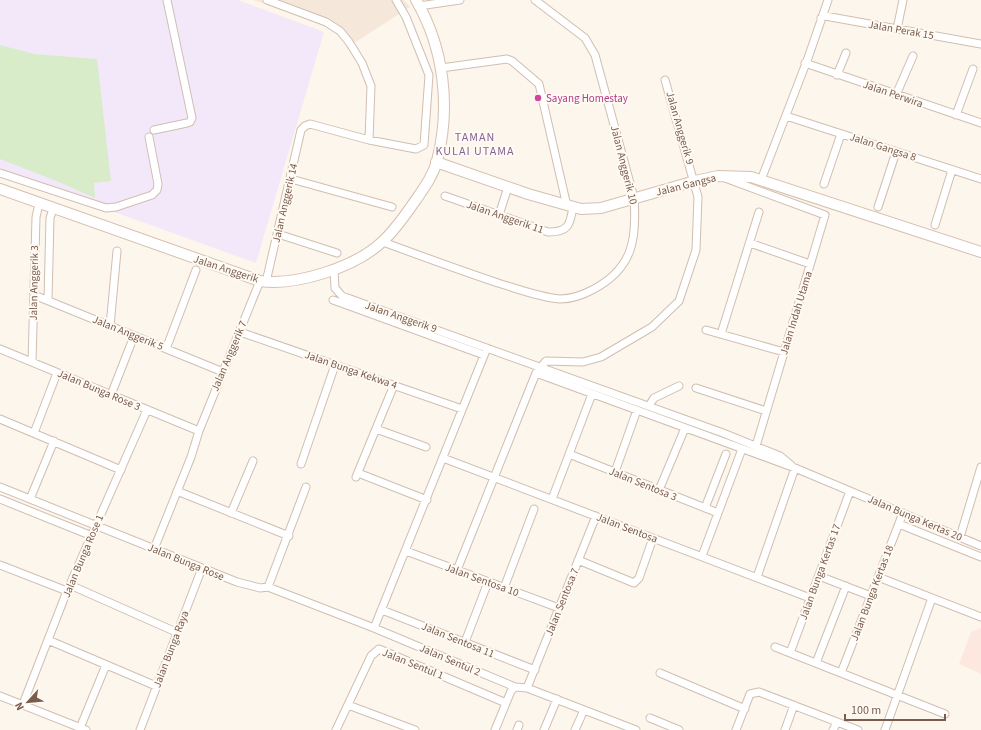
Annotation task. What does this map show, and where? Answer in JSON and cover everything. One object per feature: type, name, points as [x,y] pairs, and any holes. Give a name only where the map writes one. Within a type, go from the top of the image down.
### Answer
[{"type":"street","points":[[154,130],[187,123],[192,118],[167,0]]},
{"type":"street","points":[[267,0],[326,22],[340,31],[362,63],[371,86],[369,140],[416,149],[421,148],[424,145],[426,136],[430,75],[406,17],[396,0]]},
{"type":"street","points":[[418,3],[460,0]]},
{"type":"street","name":"Jalan Anggerik 10","points":[[383,242],[457,269],[539,296],[570,298],[581,296],[608,281],[622,267],[633,244],[635,217],[634,198],[598,66],[591,46],[585,38],[535,0]]},
{"type":"street","points":[[761,180],[828,0]]},
{"type":"street","points":[[897,29],[903,0]]},
{"type":"street","name":"Jalan Anggerik","points":[[0,190],[263,281],[298,280],[334,269],[353,261],[383,242],[404,216],[426,184],[436,162],[441,138],[441,68],[434,38],[418,3]]},
{"type":"street","name":"Jalan Perak 15","points":[[821,18],[826,16],[980,42]]},
{"type":"street","points":[[837,75],[846,53]]},
{"type":"street","points":[[896,94],[913,56]]},
{"type":"street","name":"Jalan Anggerik 11","points":[[441,68],[507,59],[536,80],[541,89],[570,207],[570,225],[566,229],[558,232],[548,232],[445,196]]},
{"type":"street","name":"Jalan Perwira","points":[[805,63],[981,123]]},
{"type":"street","points":[[956,115],[973,69]]},
{"type":"street","name":"Jalan Anggerik 9","points":[[334,269],[335,288],[342,296],[487,348],[538,370],[546,361],[583,362],[601,357],[652,327],[679,301],[696,250],[699,215],[698,197],[695,181],[665,80]]},
{"type":"street","name":"Jalan Gangsa 8","points":[[786,116],[981,179]]},
{"type":"street","name":"Jalan Anggerik 14","points":[[263,281],[278,234],[301,130],[310,124],[369,140]]},
{"type":"street","points":[[824,184],[841,134]]},
{"type":"street","points":[[0,173],[106,208],[116,207],[152,195],[157,190],[158,184],[149,137]]},
{"type":"street","points":[[878,207],[896,152]]},
{"type":"street","name":"Jalan Gangsa","points":[[436,162],[508,187],[570,207],[581,209],[601,208],[695,181],[720,176],[751,177],[981,252]]},
{"type":"street","points":[[935,225],[952,170]]},
{"type":"street","name":"Jalan Indah Utama","points":[[720,176],[825,215],[756,446]]},
{"type":"street","points":[[291,179],[392,207]]},
{"type":"street","points":[[499,215],[508,187]]},
{"type":"street","name":"Jalan Anggerik 3","points":[[32,362],[36,217],[39,204]]},
{"type":"street","points":[[48,300],[50,218],[53,209]]},
{"type":"street","points":[[721,334],[759,212]]},
{"type":"street","points":[[278,234],[337,253]]},
{"type":"street","points":[[750,243],[810,264]]},
{"type":"street","points":[[110,326],[117,251]]},
{"type":"street","points":[[166,349],[196,270]]},
{"type":"street","name":"Jalan Anggerik 7","points":[[154,548],[223,372],[263,281]]},
{"type":"street","name":"Jalan Anggerik 5","points":[[34,296],[48,300],[223,372]]},
{"type":"street","points":[[333,300],[484,355]]},
{"type":"street","points":[[706,330],[784,352]]},
{"type":"street","name":"Jalan Bunga Kekwa 4","points":[[240,332],[462,409]]},
{"type":"street","points":[[111,395],[134,336]]},
{"type":"street","points":[[374,628],[427,500],[487,348]]},
{"type":"street","name":"Jalan Bunga Rose 3","points":[[0,349],[199,431]]},
{"type":"street","points":[[301,464],[335,365]]},
{"type":"street","points":[[538,370],[592,394],[795,468]]},
{"type":"street","points":[[538,370],[648,406],[756,446],[780,456],[795,468]]},
{"type":"street","points":[[457,570],[538,370]]},
{"type":"street","points":[[34,433],[57,373]]},
{"type":"street","points":[[394,385],[357,475],[427,500]]},
{"type":"street","points":[[648,406],[654,398],[679,386]]},
{"type":"street","points":[[696,388],[766,411]]},
{"type":"street","points":[[552,499],[592,394]]},
{"type":"street","name":"Jalan Bunga Rose 1","points":[[23,704],[69,588],[147,410]]},
{"type":"street","points":[[615,472],[637,410]]},
{"type":"street","points":[[0,419],[121,470]]},
{"type":"street","points":[[659,490],[684,428]]},
{"type":"street","points":[[376,429],[426,447]]},
{"type":"street","points":[[30,499],[54,442]]},
{"type":"street","points":[[702,556],[742,449]]},
{"type":"street","name":"Jalan Sentosa 3","points":[[569,454],[718,513]]},
{"type":"street","points":[[704,508],[726,454]]},
{"type":"street","name":"Jalan Sentosa","points":[[443,458],[810,598]]},
{"type":"street","points":[[232,513],[253,461]]},
{"type":"street","points":[[960,537],[981,467]]},
{"type":"street","points":[[756,577],[795,468]]},
{"type":"street","name":"Jalan Bunga Kertas 20","points":[[795,468],[981,546]]},
{"type":"street","name":"Jalan Bunga Rose","points":[[0,487],[237,582],[260,588],[268,587],[374,628]]},
{"type":"street","points":[[268,587],[289,536],[306,487]]},
{"type":"street","points":[[177,491],[289,536]]},
{"type":"street","name":"Jalan Bunga Kertas 17","points":[[790,653],[850,491]]},
{"type":"street","points":[[0,499],[92,536]]},
{"type":"street","points":[[504,588],[534,509]]},
{"type":"street","name":"Jalan Bunga Kertas 18","points":[[841,673],[903,514]]},
{"type":"street","name":"Jalan Sentosa 7","points":[[527,688],[596,516]]},
{"type":"street","name":"Jalan Bunga Kertas 20","points":[[899,524],[981,557]]},
{"type":"street","points":[[578,560],[634,583],[639,578],[653,538]]},
{"type":"street","name":"Jalan Sentosa 10","points":[[406,551],[559,608]]},
{"type":"street","points":[[0,566],[69,588],[176,632]]},
{"type":"street","name":"Jalan Bunga Raya","points":[[140,730],[176,632],[202,568]]},
{"type":"street","points":[[818,576],[871,596]]},
{"type":"street","points":[[878,577],[981,617]]},
{"type":"street","points":[[465,642],[488,582]]},
{"type":"street","points":[[816,663],[846,586]]},
{"type":"street","points":[[885,730],[932,598]]},
{"type":"street","name":"Jalan Sentosa 11","points":[[382,610],[534,670]]},
{"type":"street","name":"Jalan Sentul 2","points":[[374,628],[515,687],[527,688],[636,730]]},
{"type":"street","points":[[48,640],[156,686]]},
{"type":"street","points":[[775,647],[945,714]]},
{"type":"street","name":"Jalan Sentul 1","points":[[348,705],[371,656],[379,649],[506,703]]},
{"type":"street","points":[[0,696],[83,729],[106,665]]},
{"type":"street","points":[[660,673],[745,708]]},
{"type":"street","points":[[495,730],[511,691],[515,687]]},
{"type":"street","points":[[736,730],[750,694],[759,692],[858,730]]},
{"type":"street","points":[[544,730],[557,700]]},
{"type":"street","points":[[336,730],[348,705],[415,730]]},
{"type":"street","points":[[784,730],[794,705]]},
{"type":"street","points":[[575,730],[584,710]]},
{"type":"street","points":[[650,718],[679,730]]},
{"type":"street","points":[[833,730],[837,722]]},
{"type":"shaded area","points":[[0,0],[238,0],[324,32],[256,263],[0,171]]},
{"type":"shaded area","points":[[253,0],[404,0],[410,7],[348,47],[340,35],[326,25]]},
{"type":"shaded area","points":[[981,628],[981,674],[959,664],[971,632]]},
{"type":"green space","points":[[0,45],[34,54],[97,59],[111,181],[94,183],[95,198],[0,159]]},
{"type":"place","name":"Sayang Homestay","points":[[538,98]]},
{"type":"district","name":"TAMAN KULAI UTAMA","points":[[475,144]]}]
